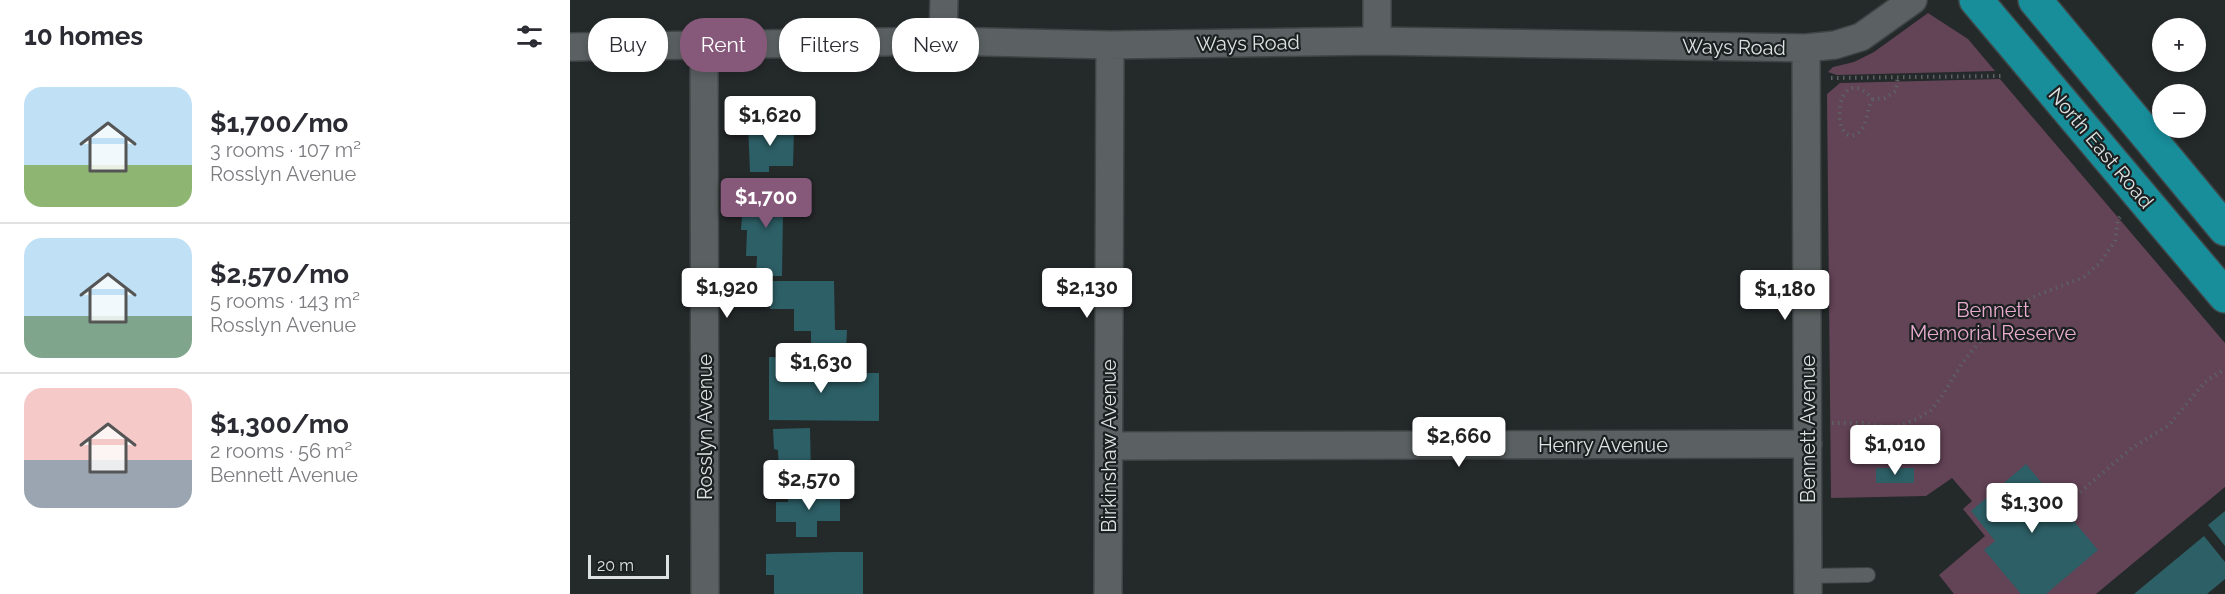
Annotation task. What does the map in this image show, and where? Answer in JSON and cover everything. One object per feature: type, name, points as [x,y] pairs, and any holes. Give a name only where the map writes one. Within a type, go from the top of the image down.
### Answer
[{"type":"highway","name":"North East Road","points":[[1977,0],[2225,296]]},
{"type":"highway","points":[[2035,0],[2219,210],[2175,237]]},
{"type":"street","points":[[944,0],[944,18]]},
{"type":"street","points":[[1377,0],[1377,41]]},
{"type":"street","name":"Ways Road","points":[[979,42],[1110,45],[1377,41],[1806,48],[1835,45],[1861,37],[1913,0]]},
{"type":"street","name":"Ways Road","points":[[767,43],[892,42]]},
{"type":"street","name":"Ways Road","points":[[570,47],[680,45]]},
{"type":"street","name":"Birkinshaw Avenue","points":[[1108,594],[1110,45]]},
{"type":"street","name":"Bennett Avenue","points":[[1806,48],[1808,585]]},
{"type":"street","name":"Rosslyn Avenue","points":[[704,72],[705,594]]},
{"type":"street","name":"Henry Avenue","points":[[1110,446],[1808,434]]},
{"type":"lane","points":[[1808,585],[1868,575]]},
{"type":"path","points":[[1873,99],[1861,130],[1850,135],[1844,132],[1839,123],[1842,97],[1848,90],[1855,88],[1866,92],[1873,99],[1885,98],[1896,92],[1898,76]]},
{"type":"path","points":[[1807,79],[1898,76],[2040,76]]},
{"type":"path","points":[[1808,434],[1850,422],[1885,428],[1901,425],[1931,410],[1964,362],[1995,323],[2033,297],[2084,277],[2099,264],[2115,242],[2118,219],[2143,198]]},
{"type":"path","points":[[2080,492],[2132,448],[2169,425],[2205,382],[2225,369]]},
{"type":"path","points":[[1894,465],[1895,438],[1901,425]]},
{"type":"green space","points":[[1928,13],[1968,39],[1995,71],[1837,75],[1828,72],[1833,67],[1854,62],[1874,52]]},
{"type":"green space","name":"Bennett Memorial Reserve","points":[[2000,79],[2225,343],[2225,487],[2096,594],[1954,594],[1939,575],[1985,536],[1963,509],[1972,501],[1952,478],[1926,496],[1831,498],[1827,94],[1840,83]]},
{"type":"building","points":[[748,124],[769,124],[769,129],[794,129],[793,166],[769,166],[769,172],[750,172]]},
{"type":"building","points":[[746,190],[791,191],[790,213],[783,213],[782,276],[756,276],[757,256],[746,256],[747,230],[741,230],[742,217],[746,217]]},
{"type":"building","points":[[769,281],[834,281],[835,330],[847,330],[846,352],[811,352],[811,331],[794,331],[794,309],[770,309]]},
{"type":"building","points":[[769,357],[806,358],[807,373],[879,373],[879,421],[769,420]]},
{"type":"building","points":[[810,428],[811,474],[779,475],[778,450],[774,449],[773,429]]},
{"type":"building","points":[[2026,464],[2098,550],[2046,594],[2021,594],[1984,550],[1995,541],[1971,511]]},
{"type":"building","points":[[1876,468],[1914,468],[1914,483],[1876,483]]},
{"type":"building","points":[[788,493],[840,493],[840,521],[817,521],[817,537],[796,537],[796,522],[776,522],[776,502],[788,502]]},
{"type":"building","points":[[2225,511],[2225,546],[2208,525]]},
{"type":"building","points":[[2204,536],[2225,562],[2225,579],[2207,594],[2134,594]]},
{"type":"building","points":[[863,552],[863,594],[774,594],[774,575],[766,575],[766,554]]}]
